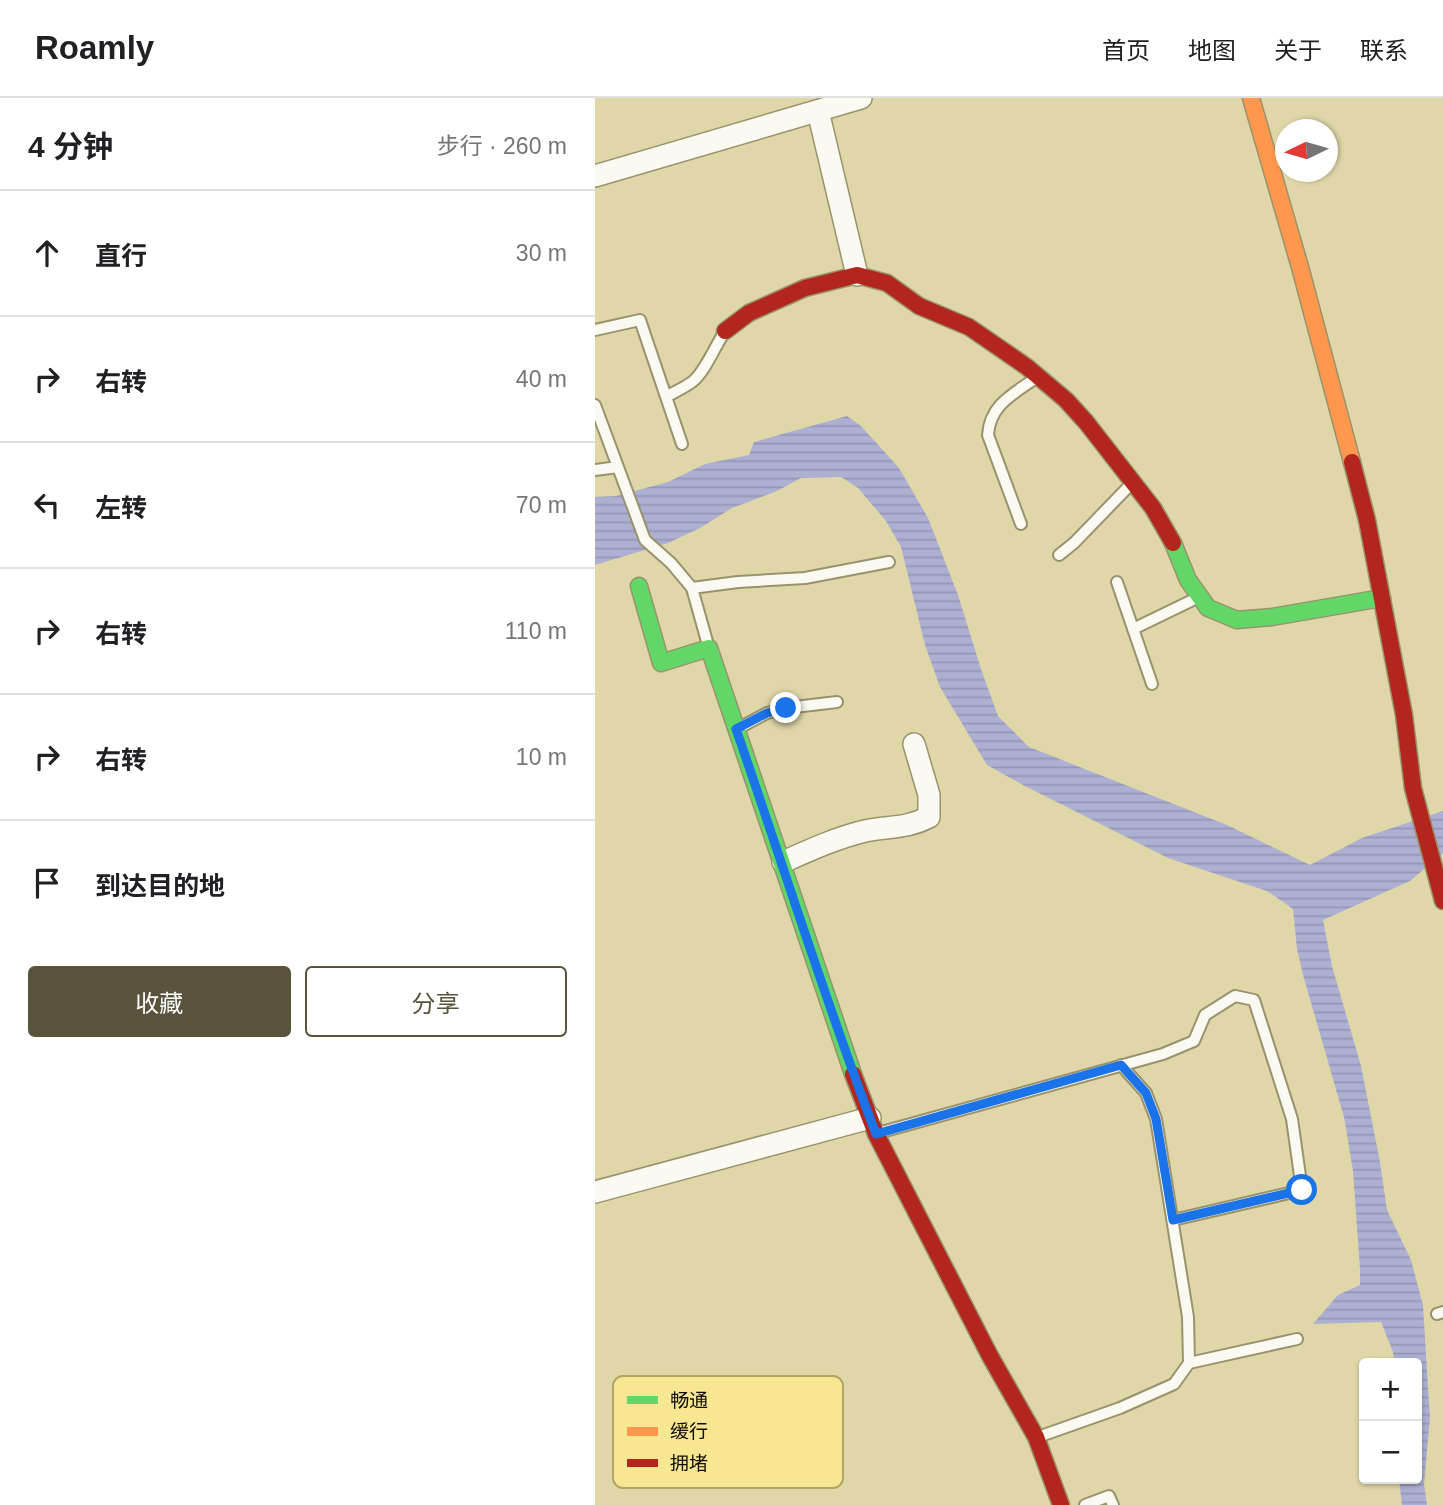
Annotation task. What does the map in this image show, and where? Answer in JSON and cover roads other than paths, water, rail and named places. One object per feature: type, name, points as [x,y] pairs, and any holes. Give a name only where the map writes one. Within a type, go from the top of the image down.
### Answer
[{"type":"street","points":[[595,176],[861,98]]},
{"type":"street","points":[[1251,98],[1339,408],[1367,520],[1404,715],[1413,788],[1443,901]]},
{"type":"street","points":[[818,111],[857,275]]},
{"type":"street","points":[[725,331],[749,313],[805,288],[857,275],[887,283],[919,306],[969,327],[1038,376],[1066,400],[1153,508],[1169,533],[1188,580],[1208,608],[1237,620],[1272,617],[1382,598]]},
{"type":"street","points":[[639,586],[661,663],[709,648],[853,1077],[873,1126],[990,1356],[1036,1437],[1061,1505]]},
{"type":"street","points":[[783,862],[833,840],[868,831],[912,826],[929,817],[929,795],[914,744]]},
{"type":"street","points":[[595,1192],[873,1126]]},
{"type":"lane","points":[[595,330],[640,320],[682,444]]},
{"type":"lane","points":[[666,397],[693,382],[725,331]]},
{"type":"lane","points":[[1021,524],[988,435],[989,420],[1001,403],[1038,376]]},
{"type":"lane","points":[[595,405],[645,540],[671,563],[692,588],[709,648]]},
{"type":"lane","points":[[595,470],[618,467]]},
{"type":"lane","points":[[1059,555],[1132,483]]},
{"type":"lane","points":[[692,588],[805,578],[889,562]]},
{"type":"lane","points":[[1117,582],[1152,684]]},
{"type":"lane","points":[[1133,629],[1200,596]]},
{"type":"lane","points":[[736,729],[767,713],[837,702]]},
{"type":"lane","points":[[873,1126],[1163,1054],[1194,1041],[1205,1015],[1235,996],[1254,1000],[1292,1119],[1302,1190],[1173,1220]]},
{"type":"lane","points":[[1036,1437],[1120,1408],[1174,1384],[1189,1363],[1188,1317],[1156,1119],[1146,1093],[1121,1065]]},
{"type":"lane","points":[[1189,1363],[1297,1339]]},
{"type":"lane","points":[[1085,1505],[1109,1496],[1113,1505]]},
{"type":"water","points":[[847,416],[861,426],[899,468],[928,518],[958,595],[998,716],[1029,747],[1227,825],[1310,865],[1362,838],[1443,811],[1443,853],[1410,881],[1323,920],[1332,966],[1361,1066],[1387,1210],[1411,1260],[1423,1305],[1430,1418],[1424,1484],[1427,1505],[1402,1505],[1400,1484],[1422,1484],[1422,1358],[1394,1358],[1381,1322],[1313,1324],[1338,1295],[1360,1285],[1360,1269],[1353,1171],[1344,1117],[1303,975],[1293,909],[1267,891],[1168,858],[987,765],[940,687],[925,645],[901,547],[886,521],[858,488],[841,477],[801,478],[777,491],[732,508],[700,528],[668,543],[595,565],[595,497],[616,496],[668,482],[705,464],[749,455],[754,442]]}]
